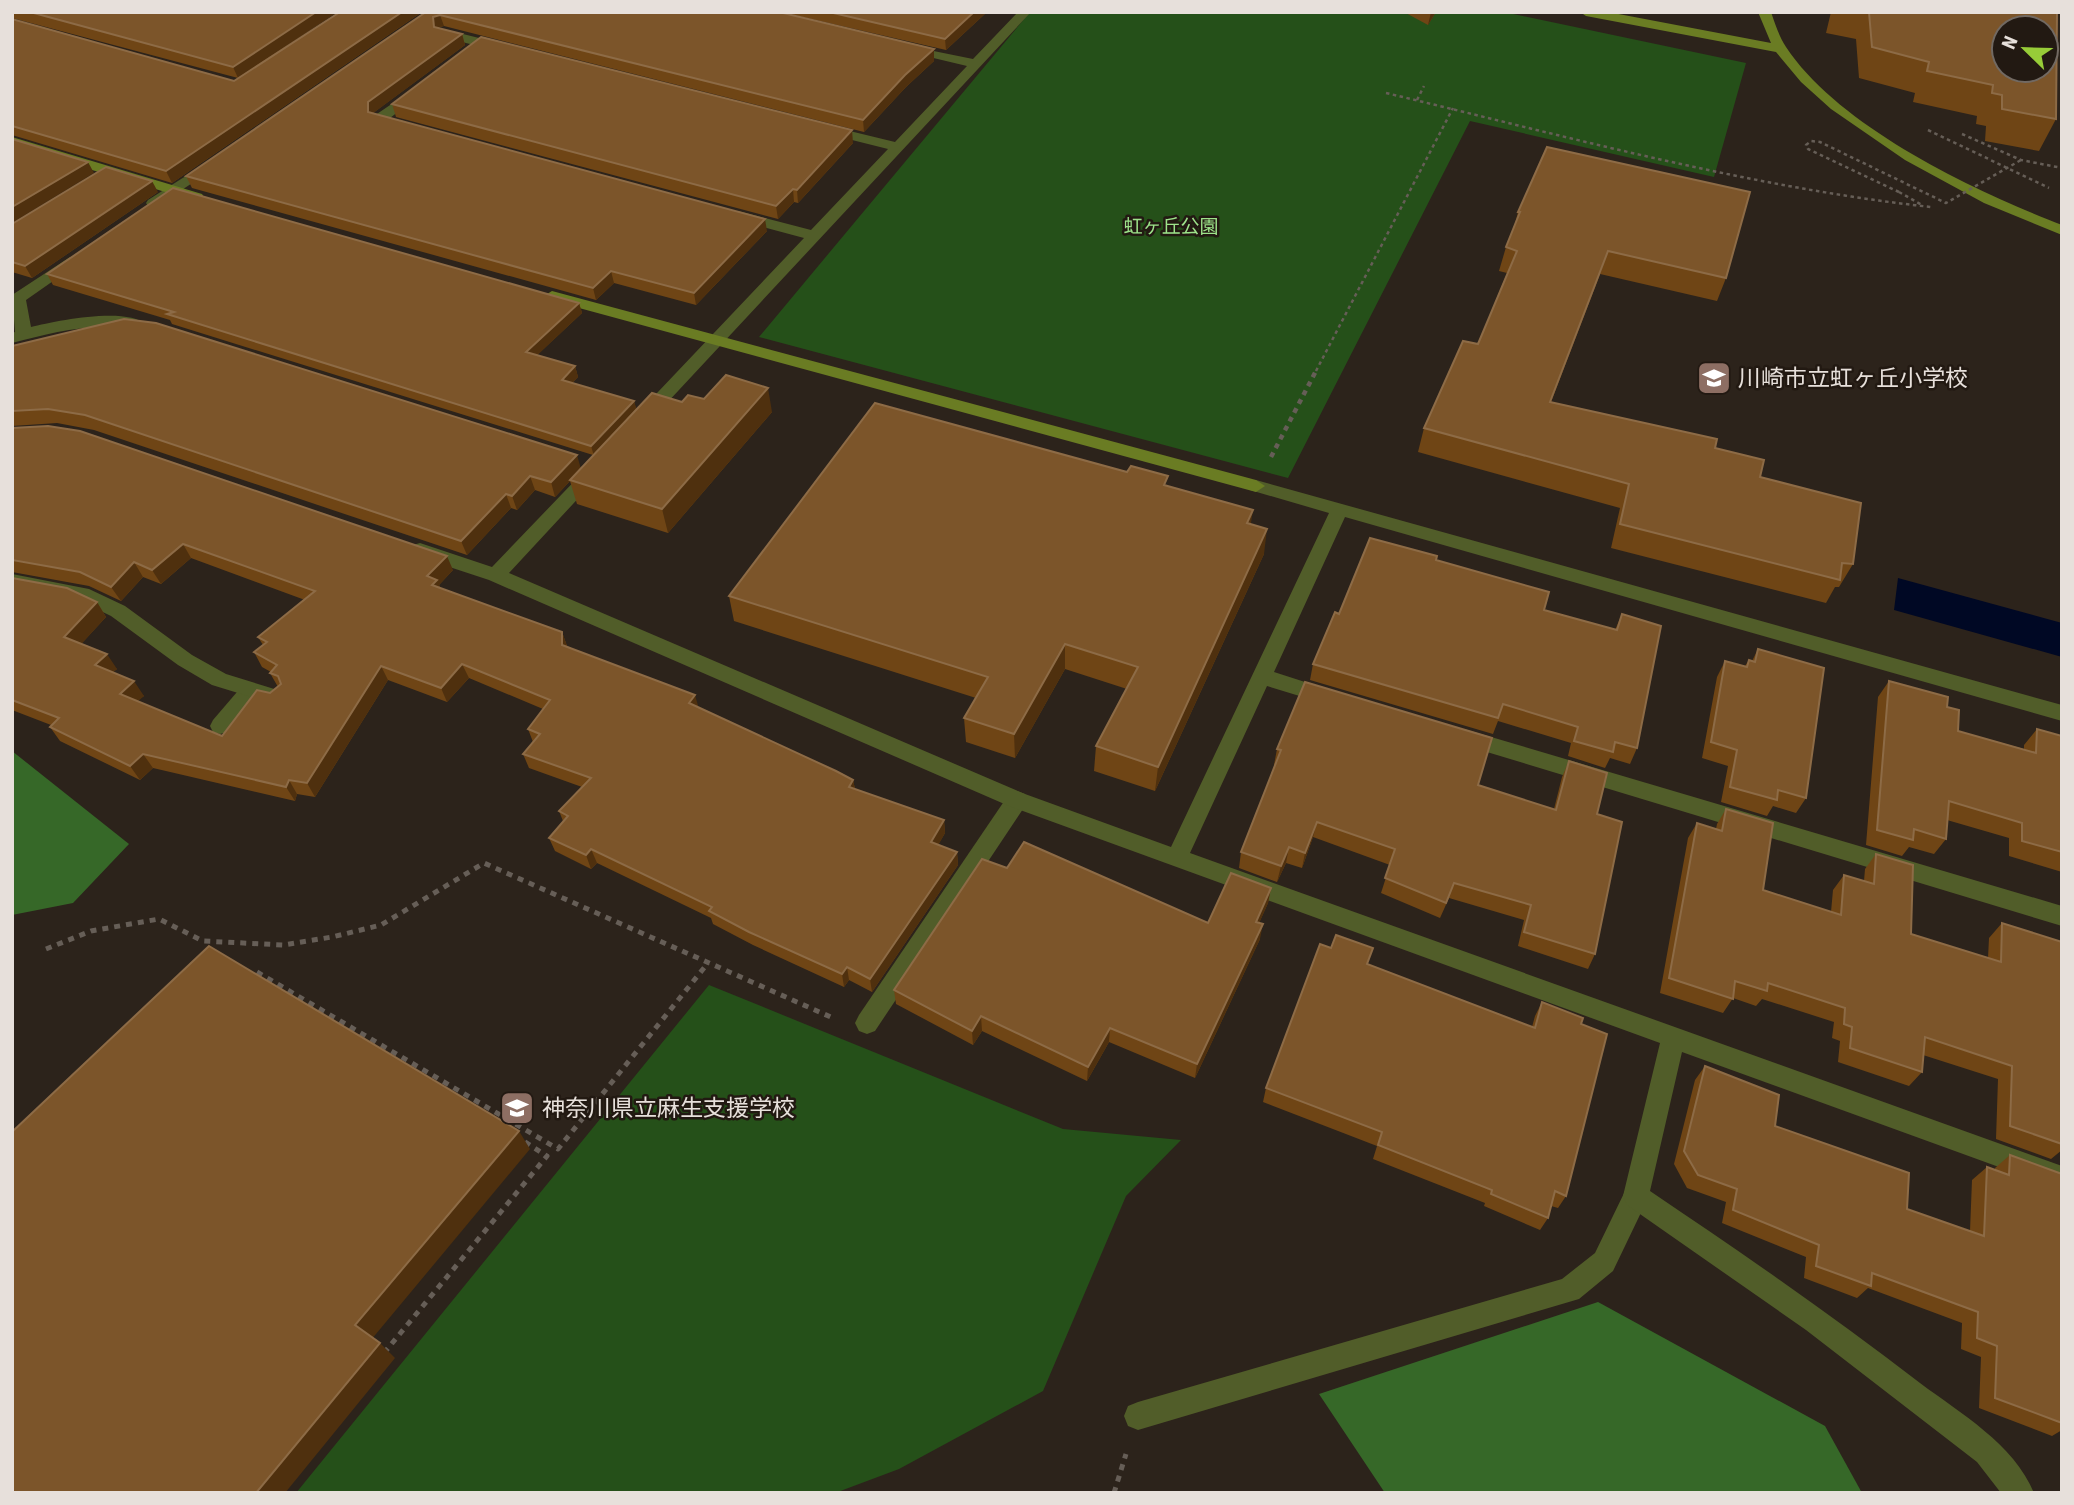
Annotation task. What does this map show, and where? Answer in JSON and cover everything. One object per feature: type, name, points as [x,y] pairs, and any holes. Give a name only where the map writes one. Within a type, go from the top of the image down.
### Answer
[{"type":"street","points":[[635,428],[1025,12]]},
{"type":"street","points":[[1586,12],[1780,49]]},
{"type":"street","points":[[1764,12],[1780,49],[1817,90],[1883,141],[1968,189],[2031,219],[2062,230]]},
{"type":"street","points":[[443,33],[521,53]]},
{"type":"street","points":[[460,58],[481,43]]},
{"type":"street","points":[[897,46],[976,64]]},
{"type":"street","points":[[418,130],[379,119],[430,81]]},
{"type":"street","points":[[804,124],[898,147]]},
{"type":"street","points":[[12,141],[212,201]]},
{"type":"street","points":[[136,215],[228,153]]},
{"type":"street","points":[[88,185],[110,171]]},
{"type":"street","points":[[722,211],[815,236]]},
{"type":"street","points":[[82,253],[18,298],[18,336],[78,324],[125,322],[152,327]]},
{"type":"street","points":[[530,290],[1340,508],[2062,713]]},
{"type":"street","points":[[496,575],[599,466],[586,462]]},
{"type":"street","points":[[1177,858],[1340,508]]},
{"type":"street","points":[[405,544],[496,575],[1017,800],[2062,1178]]},
{"type":"street","points":[[12,581],[82,594],[118,611],[186,660],[219,680],[278,697]]},
{"type":"street","points":[[1261,677],[1355,704]]},
{"type":"street","points":[[220,726],[250,690]]},
{"type":"street","points":[[1448,732],[2062,916]]},
{"type":"street","points":[[867,1023],[1017,800]]},
{"type":"street","points":[[1138,1416],[1569,1290],[1604,1262],[1636,1196],[1673,1038]]},
{"type":"street","points":[[1636,1196],[1815,1320],[1987,1451],[2020,1493]]},
{"type":"path","points":[[1417,100],[1424,86]]},
{"type":"path","points":[[1386,93],[1767,184],[1865,200],[1951,209]]},
{"type":"path","points":[[1256,486],[1453,108]]},
{"type":"path","points":[[1962,134],[2021,160],[2062,168]]},
{"type":"path","points":[[1924,206],[1808,149],[1806,145],[1811,141],[1820,142],[1946,203],[2021,160]]},
{"type":"path","points":[[46,949],[92,931],[159,919],[203,941],[283,945],[332,937],[381,925],[484,863],[859,1030],[867,1023]]},
{"type":"path","points":[[257,972],[558,1149],[708,963]]},
{"type":"path","points":[[389,1048],[385,1053],[466,1104]]},
{"type":"path","points":[[377,1361],[547,1156],[512,1134]]},
{"type":"green space","name":"虹ヶ丘公園","points":[[1030,12],[1504,12],[1746,63],[1714,177],[1470,121],[1288,478],[759,337]]},
{"type":"green space","points":[[12,751],[129,844],[73,903],[12,915]]},
{"type":"green space","points":[[709,985],[1063,1129],[1181,1140],[1126,1196],[1043,1391],[899,1469],[835,1493],[296,1493]]},
{"type":"green space","points":[[1598,1302],[1825,1426],[1862,1493],[1385,1493],[1319,1394]]},
{"type":"water","points":[[1898,578],[2062,623],[2062,657],[1894,610]]},
{"type":"building","points":[[30,12],[316,12],[233,67]]},
{"type":"building","points":[[340,12],[402,12],[166,171],[12,126],[12,19],[234,81]]},
{"type":"building","points":[[426,12],[779,12],[934,49],[905,75],[863,120],[440,15],[433,17],[434,27],[462,34],[368,102],[368,112],[765,219],[694,293],[611,271],[593,288],[186,176]]},
{"type":"building","points":[[829,12],[974,12],[945,39]]},
{"type":"building","points":[[1869,12],[2057,12],[1990,14],[1990,84],[2056,84],[2056,119],[2002,109],[2002,95],[1992,93],[1993,85],[1927,71],[1929,62],[1872,47]]},
{"type":"building","points":[[481,37],[852,130],[797,190],[793,189],[776,206],[392,104]]},
{"type":"building","points":[[12,139],[88,162],[12,207]]},
{"type":"building","points":[[1547,147],[1750,192],[1726,278],[1608,251],[1550,402],[1717,439],[1715,448],[1764,460],[1760,477],[1861,503],[1853,564],[1842,563],[1840,580],[1620,524],[1629,484],[1424,428],[1463,341],[1478,344],[1517,251],[1506,247],[1518,212]]},
{"type":"building","points":[[106,167],[152,181],[25,266],[12,262],[12,224]]},
{"type":"building","points":[[173,188],[579,303],[526,352],[575,366],[562,380],[634,401],[591,446],[47,274]]},
{"type":"building","points":[[124,319],[156,323],[577,455],[551,482],[530,476],[512,496],[506,494],[461,541],[85,415],[48,409],[12,411],[12,346]]},
{"type":"building","points":[[726,375],[768,388],[662,509],[570,480],[652,393],[682,402],[688,395],[704,399]]},
{"type":"building","points":[[875,403],[1127,472],[1131,466],[1168,476],[1164,485],[1253,510],[1247,523],[1267,529],[1158,767],[1096,746],[1138,667],[1065,644],[1014,734],[964,718],[988,677],[729,596]]},
{"type":"building","points":[[48,426],[80,431],[447,556],[427,576],[437,580],[432,585],[562,632],[562,645],[695,695],[689,703],[836,771],[853,780],[849,787],[944,820],[931,842],[957,852],[870,979],[847,967],[842,974],[749,932],[709,911],[712,907],[591,849],[586,855],[549,838],[568,816],[559,811],[591,778],[523,754],[540,734],[528,729],[550,700],[462,664],[441,688],[381,666],[307,783],[289,780],[286,787],[143,754],[130,766],[50,727],[59,718],[12,700],[12,578],[67,588],[97,602],[64,637],[107,654],[95,665],[134,681],[120,694],[222,736],[257,690],[270,693],[281,684],[278,676],[270,673],[277,665],[254,652],[267,642],[258,637],[315,591],[183,544],[152,570],[134,562],[111,587],[80,572],[12,560],[12,428]]},
{"type":"building","points":[[1370,538],[1437,556],[1436,560],[1549,592],[1544,610],[1617,630],[1622,614],[1661,626],[1637,748],[1615,742],[1613,752],[1574,741],[1578,727],[1503,704],[1498,718],[1313,664],[1335,612],[1339,614]]},
{"type":"building","points":[[1758,649],[1824,668],[1806,798],[1778,790],[1777,800],[1730,787],[1737,750],[1711,742],[1725,661],[1747,667],[1749,660],[1755,662]]},
{"type":"building","points":[[1889,681],[1948,697],[1947,707],[1959,710],[1958,731],[2036,753],[2037,729],[2062,736],[2062,852],[2022,841],[2022,823],[1949,801],[1946,839],[1914,829],[1913,840],[1877,830]]},
{"type":"building","points":[[1305,682],[1492,738],[1478,785],[1556,810],[1569,761],[1607,773],[1597,814],[1622,822],[1595,954],[1524,932],[1531,905],[1454,883],[1446,903],[1385,878],[1395,849],[1317,822],[1305,853],[1289,847],[1281,866],[1241,852],[1281,750],[1277,749]]},
{"type":"building","points":[[1726,809],[1773,823],[1763,890],[1841,915],[1844,875],[1874,884],[1876,854],[1913,865],[1911,934],[2001,962],[2002,923],[2062,942],[2062,1144],[2010,1126],[2012,1066],[1925,1037],[1922,1072],[1850,1048],[1852,1027],[1844,1024],[1845,1008],[1768,983],[1767,991],[1735,981],[1733,999],[1669,978],[1697,823],[1722,831]]},
{"type":"building","points":[[1024,842],[1208,923],[1231,873],[1271,888],[1256,922],[1263,924],[1197,1064],[1110,1028],[1088,1067],[981,1016],[972,1031],[894,990],[982,859],[1007,868]]},
{"type":"building","points":[[1336,935],[1373,948],[1367,964],[1535,1028],[1542,1002],[1583,1018],[1581,1024],[1607,1034],[1566,1196],[1555,1191],[1548,1218],[1491,1194],[1492,1190],[1378,1145],[1382,1132],[1266,1088],[1320,944],[1331,948]]},
{"type":"building","points":[[209,946],[519,1131],[355,1325],[380,1343],[256,1493],[12,1493],[12,1132]]},
{"type":"building","points":[[1705,1066],[1779,1095],[1775,1126],[1909,1173],[1907,1209],[1984,1236],[1987,1167],[2009,1175],[2010,1155],[2062,1174],[2062,1423],[1995,1398],[1997,1346],[1977,1338],[1978,1312],[1872,1273],[1871,1286],[1816,1266],[1819,1245],[1733,1210],[1737,1189],[1698,1175],[1684,1151]]},
{"type":"place","name":"川崎市立虹ヶ丘小学校","points":[[1714,378]]},
{"type":"place","name":"神奈川県立麻生支援学校","points":[[517,1108]]}]
